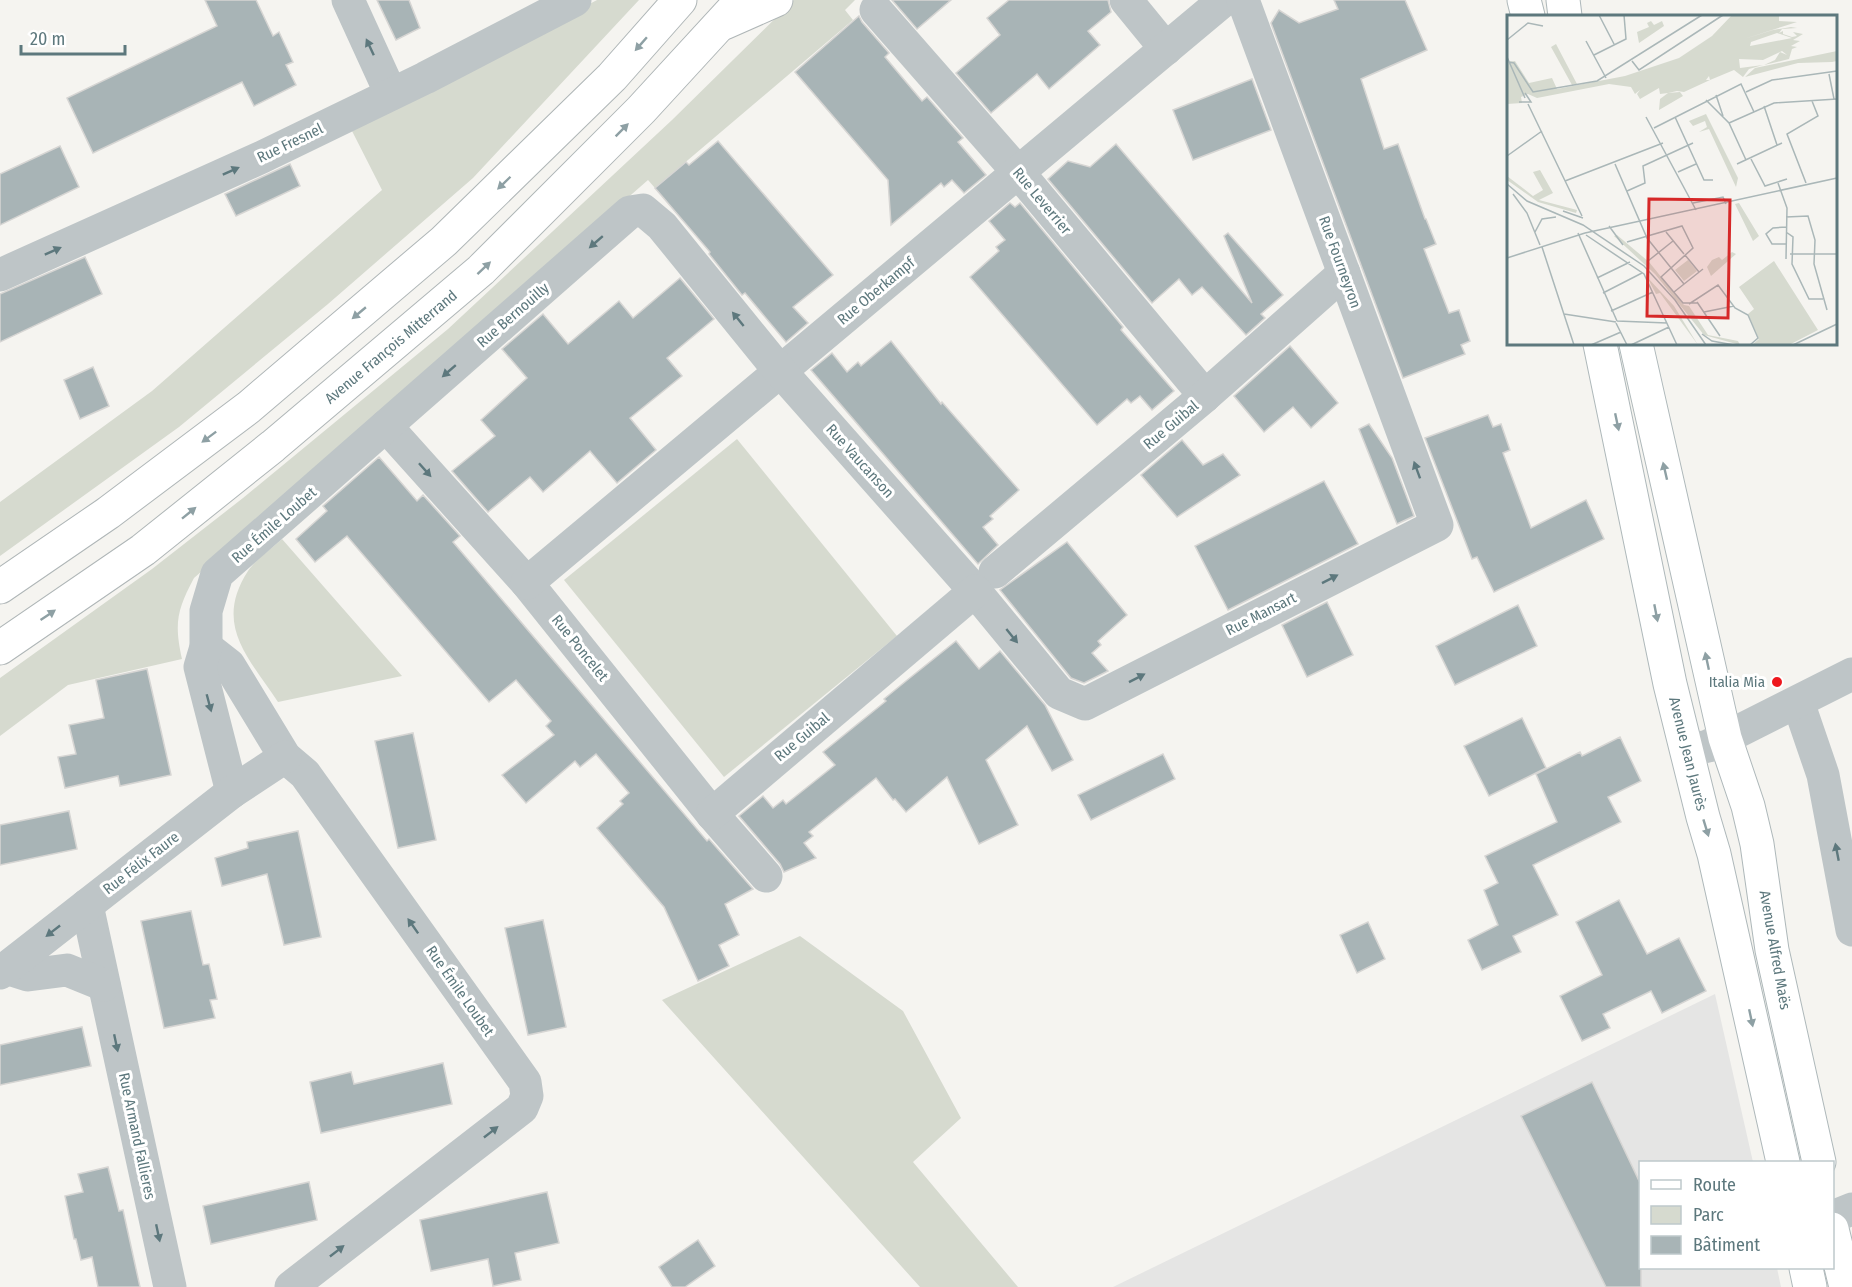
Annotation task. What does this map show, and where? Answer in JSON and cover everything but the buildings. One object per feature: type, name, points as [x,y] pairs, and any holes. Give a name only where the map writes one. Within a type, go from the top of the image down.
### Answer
[{"type":"main road","points":[[0,587],[108,513],[249,407],[444,241],[612,78],[680,0]]},
{"type":"main road","points":[[732,12],[776,0]]},
{"type":"main road","points":[[1524,0],[1528,15]]},
{"type":"main road","points":[[1563,0],[1565,15]]},
{"type":"main road","name":"Avenue François Mitterrand","points":[[0,648],[143,550],[273,446],[481,270],[641,110],[732,12]]},
{"type":"main road","name":"Avenue Jean Jaurès","points":[[1600,345],[1650,577],[1669,678],[1714,854],[1783,1161]]},
{"type":"main road","points":[[1636,345],[1725,738]]},
{"type":"main road","name":"Avenue Alfred Maës","points":[[1725,738],[1748,807],[1757,844],[1772,950],[1819,1161]]},
{"type":"main road","points":[[1834,1233],[1846,1287]]},
{"type":"main road","points":[[1806,1269],[1810,1287]]},
{"type":"street","points":[[348,0],[391,94]]},
{"type":"street","name":"Rue Fresnel","points":[[0,276],[262,157],[575,0]]},
{"type":"street","points":[[1126,0],[1166,49]]},
{"type":"street","name":"Rue Oberkampf","points":[[524,579],[1224,0]]},
{"type":"street","name":"Rue Fourneyron","points":[[1243,0],[1437,525]]},
{"type":"street","name":"Rue Leverrier","points":[[876,10],[1018,172],[1205,396]]},
{"type":"street","name":"Rue Vaucanson","points":[[642,210],[663,226],[777,368],[985,582],[1059,693],[1085,704]]},
{"type":"street","name":"Rue Bernouilly","points":[[386,426],[630,212],[642,210]]},
{"type":"street","name":"Rue Guibal","points":[[712,814],[1345,277]]},
{"type":"street","name":"Rue Poncelet","points":[[386,426],[524,579],[712,814],[766,876]]},
{"type":"street","name":"Rue Émile Loubet","points":[[232,792],[200,667],[206,646],[207,611],[217,574],[386,426]]},
{"type":"street","name":"Rue Mansart","points":[[1085,704],[1437,525]]},
{"type":"street","name":"Rue Émile Loubet","points":[[206,646],[229,665],[285,757],[305,774],[525,1082],[527,1096],[522,1108],[291,1287]]},
{"type":"street","points":[[1688,751],[1708,746],[1852,674]]},
{"type":"street","points":[[1798,702],[1823,775],[1852,930]]},
{"type":"street","name":"Rue Félix Faure","points":[[3,970],[232,792],[285,757]]},
{"type":"street","name":"Rue Armand Fallieres","points":[[87,905],[170,1287]]},
{"type":"street","points":[[3,970],[27,975],[67,970],[104,985]]},
{"type":"street","points":[[1834,1217],[1852,1209]]},
{"type":"shaded area","points":[[1715,994],[1753,1161],[1639,1161],[1639,1269],[1777,1269],[1781,1287],[1113,1287]]},
{"type":"green space","points":[[597,0],[639,0],[473,178],[328,304],[179,427],[0,556],[0,502],[152,391],[382,190],[352,131]]},
{"type":"green space","points":[[794,0],[855,0],[845,10],[853,20],[655,188],[648,180],[194,578],[179,617],[178,636],[182,659],[68,685],[0,736],[0,678],[152,569],[243,498],[448,329],[672,120]]},
{"type":"green space","points":[[737,439],[897,636],[724,777],[564,580]]},
{"type":"green space","points":[[282,539],[402,676],[278,702],[256,671],[239,640],[234,625],[234,608],[238,590],[248,571],[259,558]]},
{"type":"green space","points":[[800,936],[903,1011],[961,1118],[913,1162],[1018,1287],[920,1287],[662,1000]]},
{"type":"place","name":"Italia Mia","points":[[1777,682]]}]
